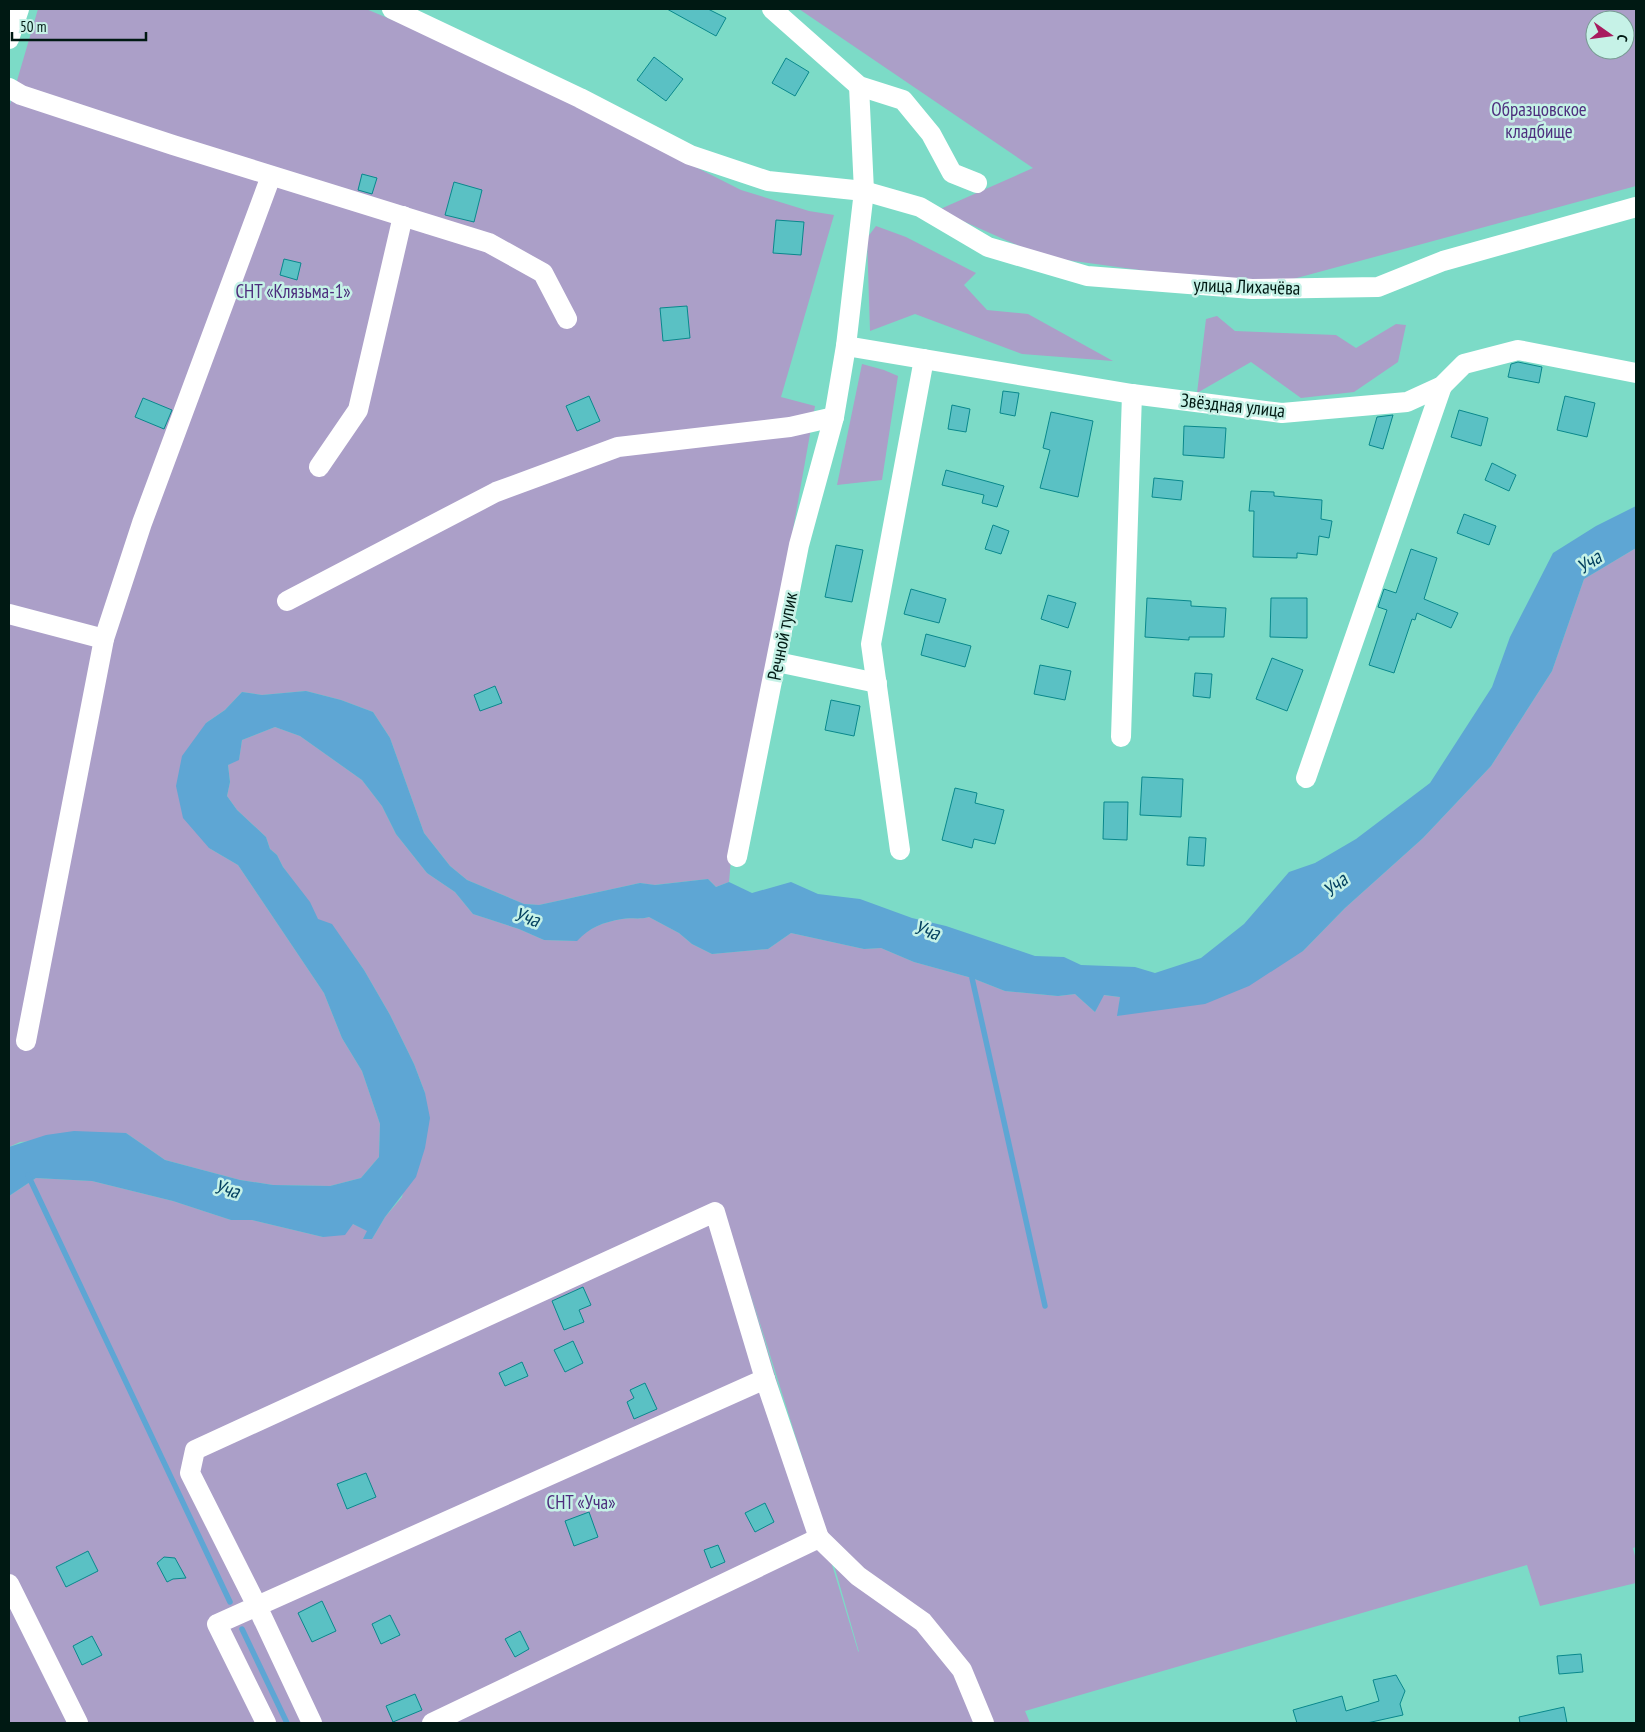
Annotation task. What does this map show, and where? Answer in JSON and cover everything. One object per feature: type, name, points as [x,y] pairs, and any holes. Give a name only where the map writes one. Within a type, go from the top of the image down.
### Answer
[{"type":"street","points":[[9,39],[18,9]]},
{"type":"street","name":"улица Лихачёва","points":[[392,9],[580,98],[690,155],[768,181],[864,191],[920,207],[988,247],[1087,276],[1252,289],[1378,287],[1442,261],[1636,207]]},
{"type":"street","points":[[772,9],[859,86],[903,100],[931,134],[952,173],[977,183]]},
{"type":"street","name":"Речной тупик","points":[[737,857],[799,545],[834,417],[846,346],[864,191],[859,86]]},
{"type":"street","points":[[9,88],[21,95],[271,176],[489,242],[543,273],[567,319]]},
{"type":"street","points":[[26,1041],[104,640],[142,523],[271,176]]},
{"type":"street","points":[[319,468],[358,410],[403,216]]},
{"type":"street","name":"Звёздная улица","points":[[846,346],[1132,394],[1282,413],[1407,402],[1442,386],[1464,364],[1518,350],[1636,374]]},
{"type":"street","points":[[900,850],[871,644],[924,359]]},
{"type":"street","points":[[1306,778],[1442,386]]},
{"type":"street","points":[[1121,736],[1132,394]]},
{"type":"street","points":[[287,601],[496,492],[618,447],[790,427],[834,417]]},
{"type":"street","points":[[9,614],[104,640]]},
{"type":"street","points":[[777,662],[877,683]]},
{"type":"street","points":[[312,1723],[257,1606],[190,1473],[195,1450],[715,1212],[765,1379],[819,1538],[858,1576],[923,1622],[962,1670],[984,1723]]},
{"type":"street","points":[[266,1723],[217,1624],[765,1379]]},
{"type":"street","points":[[432,1723],[819,1538]]},
{"type":"street","points":[[9,1584],[78,1723]]},
{"type":"green space","name":"СНТ «Клязьма-1»","points":[[38,9],[366,9],[458,47],[741,190],[809,211],[834,215],[781,397],[815,406],[766,681],[733,837],[729,882],[716,887],[708,879],[654,885],[640,883],[539,905],[524,904],[467,880],[450,866],[424,833],[390,738],[373,712],[341,700],[306,691],[262,695],[242,692],[225,710],[206,723],[209,848],[238,865],[324,993],[342,1038],[362,1071],[380,1124],[379,1157],[361,1178],[330,1186],[273,1185],[240,1180],[165,1160],[126,1133],[20,1142],[9,1147],[9,108]]},
{"type":"green space","name":"Образцовское кладбище","points":[[799,9],[1636,9],[1636,186],[1238,294],[1162,273],[1044,257],[938,210],[1033,168]]},
{"type":"green space","points":[[876,226],[906,237],[976,273],[964,285],[987,310],[1028,314],[1113,361],[1022,354],[915,314],[870,331],[867,238]]},
{"type":"green space","points":[[1217,316],[1235,331],[1336,335],[1356,348],[1396,324],[1406,325],[1398,362],[1354,392],[1301,398],[1251,362],[1197,393],[1206,319]]},
{"type":"green space","points":[[862,364],[898,376],[882,480],[837,485]]},
{"type":"green space","name":"СНТ «Уча»","points":[[1636,548],[1636,1547],[1633,1548],[1636,1560],[1636,1583],[1540,1606],[1527,1565],[1025,1711],[1030,1723],[9,1723],[9,1196],[36,1178],[92,1181],[173,1201],[231,1220],[252,1220],[323,1237],[353,1224],[368,1231],[363,1239],[372,1239],[385,1217],[402,1197],[425,1093],[414,1064],[390,1015],[364,970],[332,925],[318,920],[309,902],[283,867],[277,855],[270,849],[266,837],[237,810],[227,796],[230,782],[228,765],[239,759],[242,740],[275,727],[300,736],[362,780],[382,806],[396,834],[427,873],[455,892],[473,914],[519,929],[544,940],[576,941],[591,929],[615,920],[649,917],[679,933],[692,944],[712,954],[768,949],[791,933],[864,949],[881,948],[914,962],[972,978],[1005,991],[1058,996],[1075,994],[1095,1012],[1103,995],[1120,997],[1118,1016],[1303,951],[1345,908],[1423,838],[1491,766],[1552,671],[1584,579]],"holes":[[[747,1282],[810,1482],[859,1652]]]},
{"type":"water","name":"Уча","points":[[1636,506],[1636,548],[1584,579],[1552,671],[1491,766],[1423,838],[1345,908],[1303,951],[1249,986],[1205,1004],[1117,1016],[1120,997],[1104,995],[1095,1012],[1075,994],[1058,996],[1005,991],[972,978],[914,962],[881,948],[864,949],[791,933],[768,949],[712,954],[692,944],[679,933],[649,917],[625,918],[603,924],[586,932],[577,941],[544,940],[519,929],[473,914],[455,892],[427,873],[396,834],[382,806],[362,780],[300,736],[275,727],[242,740],[239,760],[228,765],[230,782],[227,796],[237,810],[266,837],[270,849],[277,855],[283,867],[310,902],[318,919],[332,924],[364,970],[390,1015],[414,1064],[425,1093],[430,1118],[425,1148],[416,1177],[385,1217],[372,1239],[363,1239],[367,1231],[353,1224],[345,1235],[323,1237],[252,1220],[231,1220],[173,1201],[92,1181],[36,1178],[9,1196],[9,1147],[46,1135],[74,1131],[126,1133],[165,1160],[240,1180],[273,1185],[330,1186],[361,1178],[379,1157],[380,1124],[362,1071],[342,1038],[324,993],[238,865],[209,848],[183,818],[176,786],[182,756],[206,723],[225,710],[242,692],[262,695],[306,691],[341,700],[373,712],[390,738],[424,833],[450,866],[467,880],[524,904],[539,905],[640,883],[655,885],[708,879],[716,887],[729,882],[752,893],[791,882],[818,894],[860,899],[912,918],[946,926],[1035,956],[1064,957],[1081,965],[1135,967],[1155,973],[1201,958],[1244,924],[1289,872],[1315,863],[1356,839],[1430,783],[1492,687],[1510,637],[1553,553],[1596,526]]},
{"type":"building","points":[[667,9],[708,9],[726,18],[716,36]]},
{"type":"building","points":[[654,57],[683,79],[666,101],[637,80]]},
{"type":"building","points":[[786,58],[809,72],[795,96],[772,83]]},
{"type":"building","points":[[362,174],[377,178],[372,194],[358,190]]},
{"type":"building","points":[[454,182],[482,190],[474,222],[445,215]]},
{"type":"building","points":[[776,220],[804,222],[801,255],[773,253]]},
{"type":"building","points":[[284,259],[301,263],[297,280],[280,275]]},
{"type":"building","points":[[687,306],[690,338],[663,341],[660,308]]},
{"type":"building","points":[[1518,362],[1542,367],[1539,383],[1508,377],[1511,364]]},
{"type":"building","points":[[1003,391],[1019,393],[1015,416],[1000,413]]},
{"type":"building","points":[[589,396],[600,421],[577,431],[566,406]]},
{"type":"building","points":[[1565,396],[1595,403],[1587,437],[1557,430]]},
{"type":"building","points":[[143,398],[172,410],[164,429],[135,417]]},
{"type":"building","points":[[952,405],[970,409],[966,432],[948,429]]},
{"type":"building","points":[[1459,410],[1488,418],[1481,446],[1451,437]]},
{"type":"building","points":[[1051,412],[1093,421],[1078,497],[1040,488],[1050,450],[1043,448]]},
{"type":"building","points":[[1393,415],[1383,449],[1369,445],[1377,417]]},
{"type":"building","points":[[1184,426],[1226,428],[1224,458],[1183,455]]},
{"type":"building","points":[[1492,463],[1516,475],[1509,491],[1485,480]]},
{"type":"building","points":[[946,470],[1004,486],[997,507],[982,503],[984,495],[942,485]]},
{"type":"building","points":[[1154,478],[1183,481],[1181,500],[1152,497]]},
{"type":"building","points":[[1251,491],[1274,492],[1274,496],[1322,500],[1321,519],[1332,521],[1329,538],[1319,536],[1317,555],[1297,553],[1297,558],[1253,557],[1254,511],[1249,511]]},
{"type":"building","points":[[1464,514],[1496,526],[1489,545],[1457,533]]},
{"type":"building","points":[[993,525],[1009,531],[1001,554],[985,549]]},
{"type":"building","points":[[836,545],[863,550],[852,602],[825,597]]},
{"type":"building","points":[[1411,549],[1437,558],[1424,599],[1458,613],[1451,628],[1417,613],[1415,620],[1412,619],[1394,673],[1369,665],[1387,610],[1378,607],[1384,589],[1396,593]]},
{"type":"building","points":[[911,589],[946,599],[939,623],[904,614]]},
{"type":"building","points":[[1048,595],[1076,603],[1068,628],[1041,619]]},
{"type":"building","points":[[1147,598],[1191,601],[1191,606],[1226,608],[1224,637],[1189,637],[1189,640],[1145,637]]},
{"type":"building","points":[[1271,598],[1307,598],[1307,638],[1270,637]]},
{"type":"building","points":[[926,634],[971,646],[965,667],[921,655]]},
{"type":"building","points":[[1272,658],[1303,670],[1287,711],[1256,699]]},
{"type":"building","points":[[1040,665],[1071,671],[1065,700],[1034,694]]},
{"type":"building","points":[[1195,673],[1212,674],[1210,698],[1193,696]]},
{"type":"building","points":[[495,686],[502,703],[480,711],[474,695]]},
{"type":"building","points":[[831,700],[860,706],[854,736],[825,730]]},
{"type":"building","points":[[1142,777],[1183,779],[1181,817],[1140,815]]},
{"type":"building","points":[[955,788],[977,793],[975,803],[1004,810],[995,844],[974,839],[972,848],[942,840]]},
{"type":"building","points":[[1104,802],[1128,802],[1127,840],[1103,839]]},
{"type":"building","points":[[1189,837],[1206,838],[1204,866],[1187,865]]},
{"type":"building","points":[[583,1287],[591,1305],[579,1310],[584,1322],[564,1330],[552,1301]]},
{"type":"building","points":[[573,1341],[583,1363],[565,1372],[554,1350]]},
{"type":"building","points":[[522,1362],[528,1376],[505,1386],[499,1373]]},
{"type":"building","points":[[645,1383],[657,1409],[634,1419],[627,1402],[634,1398],[630,1390]]},
{"type":"building","points":[[366,1473],[376,1497],[347,1509],[337,1484]]},
{"type":"building","points":[[765,1503],[774,1522],[755,1532],[745,1513]]},
{"type":"building","points":[[589,1512],[598,1537],[574,1546],[565,1521]]},
{"type":"building","points":[[718,1545],[725,1562],[711,1568],[704,1550]]},
{"type":"building","points":[[88,1551],[98,1571],[66,1587],[56,1567]]},
{"type":"building","points":[[164,1557],[175,1558],[186,1578],[173,1579],[167,1582],[157,1563]]},
{"type":"building","points":[[322,1601],[336,1631],[312,1642],[298,1613]]},
{"type":"building","points":[[390,1615],[400,1635],[381,1644],[372,1624]]},
{"type":"building","points":[[520,1631],[529,1649],[515,1657],[505,1639]]},
{"type":"building","points":[[92,1636],[102,1655],[82,1665],[73,1646]]},
{"type":"building","points":[[1581,1654],[1583,1672],[1559,1674],[1557,1656]]},
{"type":"building","points":[[1396,1675],[1405,1691],[1400,1704],[1403,1715],[1367,1723],[1297,1723],[1293,1710],[1342,1696],[1346,1711],[1379,1701],[1373,1680]]},
{"type":"building","points":[[415,1694],[422,1710],[393,1722],[386,1706]]},
{"type":"building","points":[[1564,1707],[1567,1723],[1520,1723],[1519,1717]]},
{"type":"waterway","points":[[972,978],[1045,1306]]},
{"type":"waterway","points":[[28,1175],[230,1602]]},
{"type":"waterway","points":[[242,1629],[287,1723]]}]
